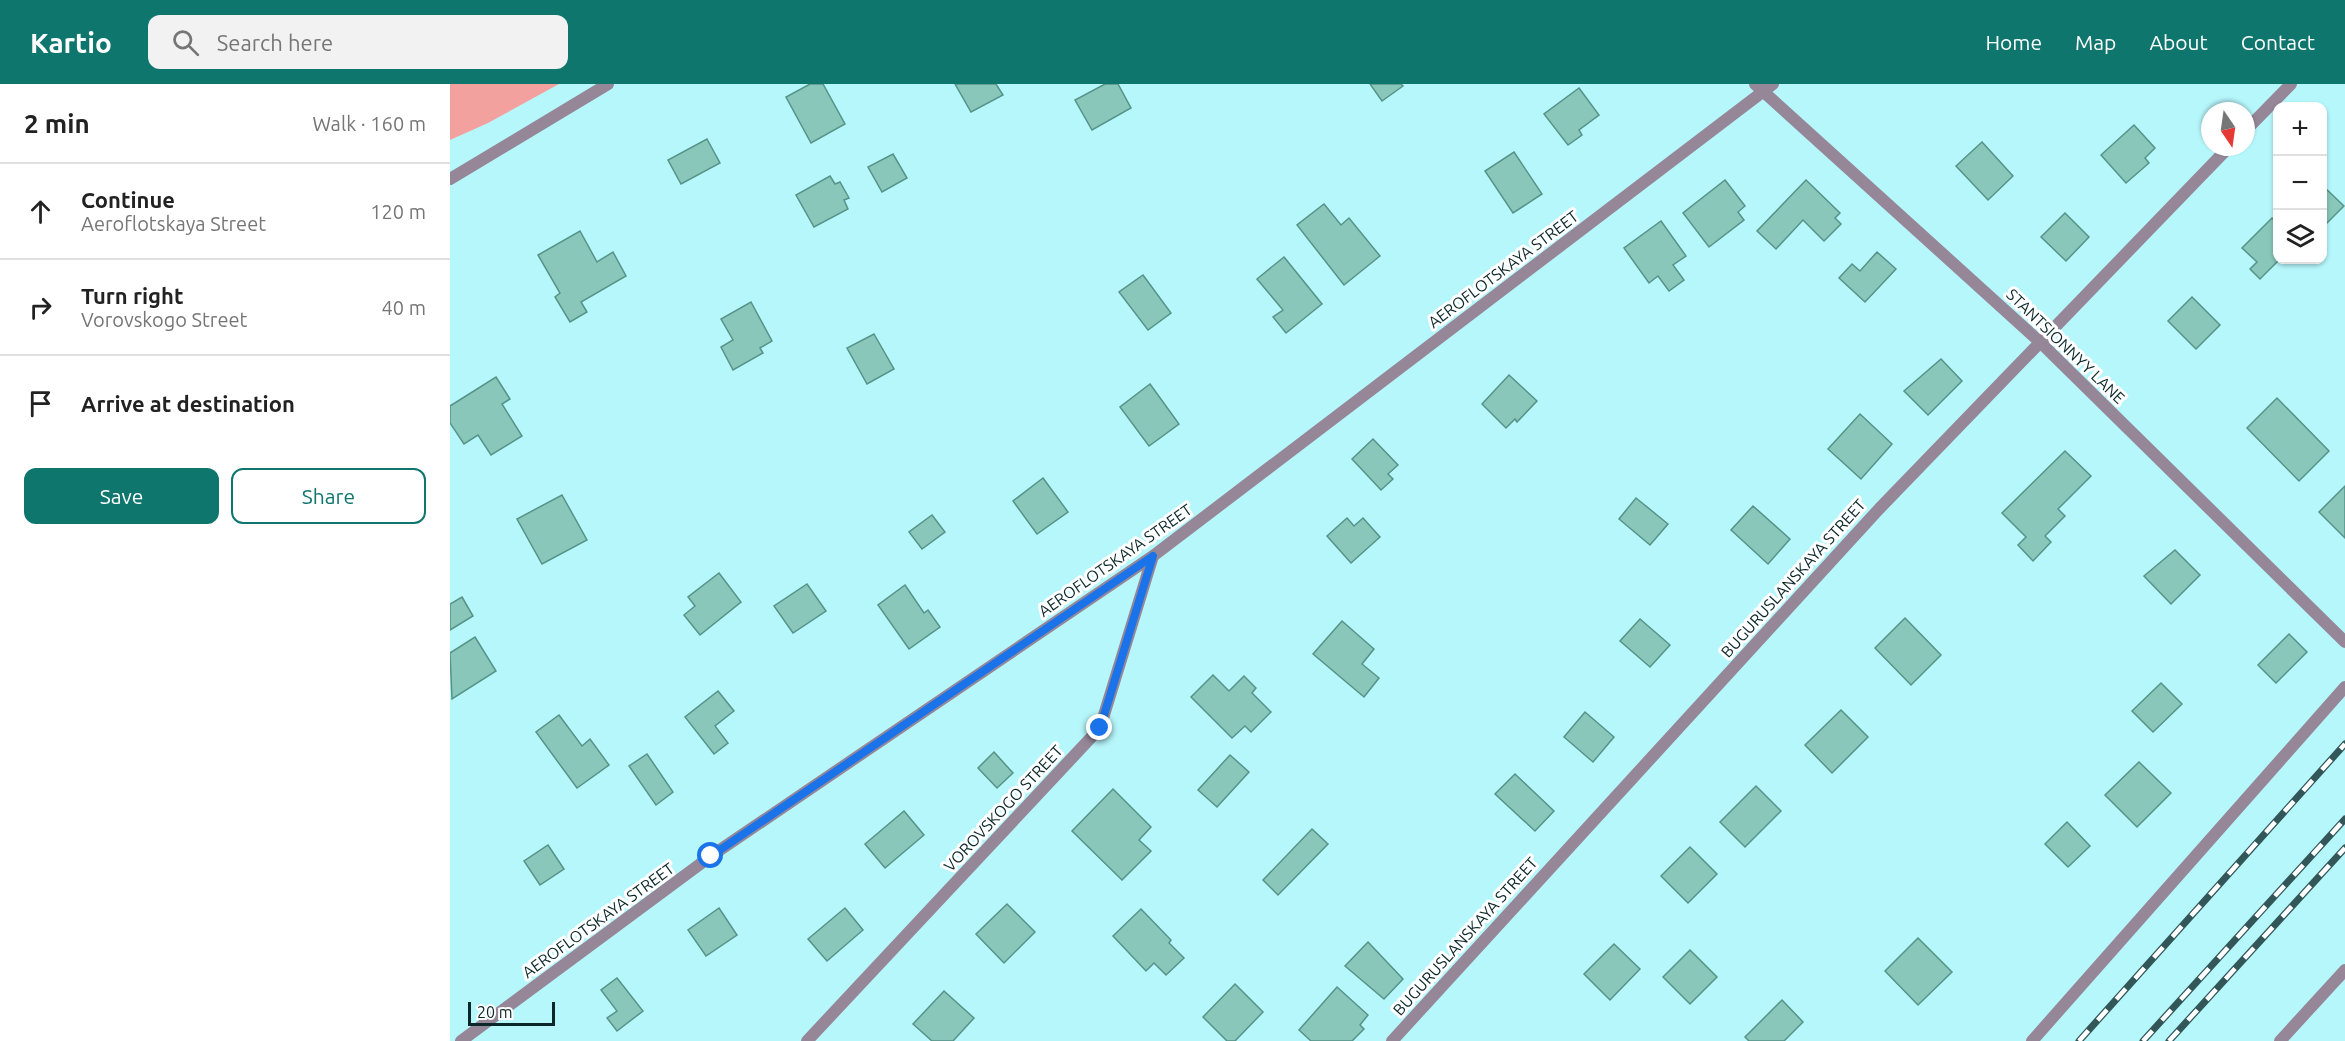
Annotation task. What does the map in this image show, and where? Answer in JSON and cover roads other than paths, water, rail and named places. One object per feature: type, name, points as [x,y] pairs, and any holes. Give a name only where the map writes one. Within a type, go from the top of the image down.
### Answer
[{"type":"street","points":[[450,179],[608,84]]},
{"type":"street","name":"AEROFLOTSKAYA STREET","points":[[461,1041],[711,856],[1153,556],[1759,88],[1773,84]]},
{"type":"street","points":[[2255,121],[2290,84]]},
{"type":"street","name":"STANTSIONNYY LANE","points":[[1759,88],[2040,342],[2345,642]]},
{"type":"street","name":"BUGURUSLANSKAYA STREET","points":[[1392,1041],[1879,508],[2220,156]]},
{"type":"street","name":"VOROVSKOGO STREET","points":[[807,1041],[1100,728],[1153,556]]},
{"type":"street","points":[[2032,1041],[2345,687]]},
{"type":"street","points":[[2280,1041],[2345,969]]},
{"type":"railway","points":[[2079,1041],[2345,744]]},
{"type":"railway","points":[[2143,1041],[2345,819]]},
{"type":"railway","points":[[2169,1041],[2345,848]]}]
